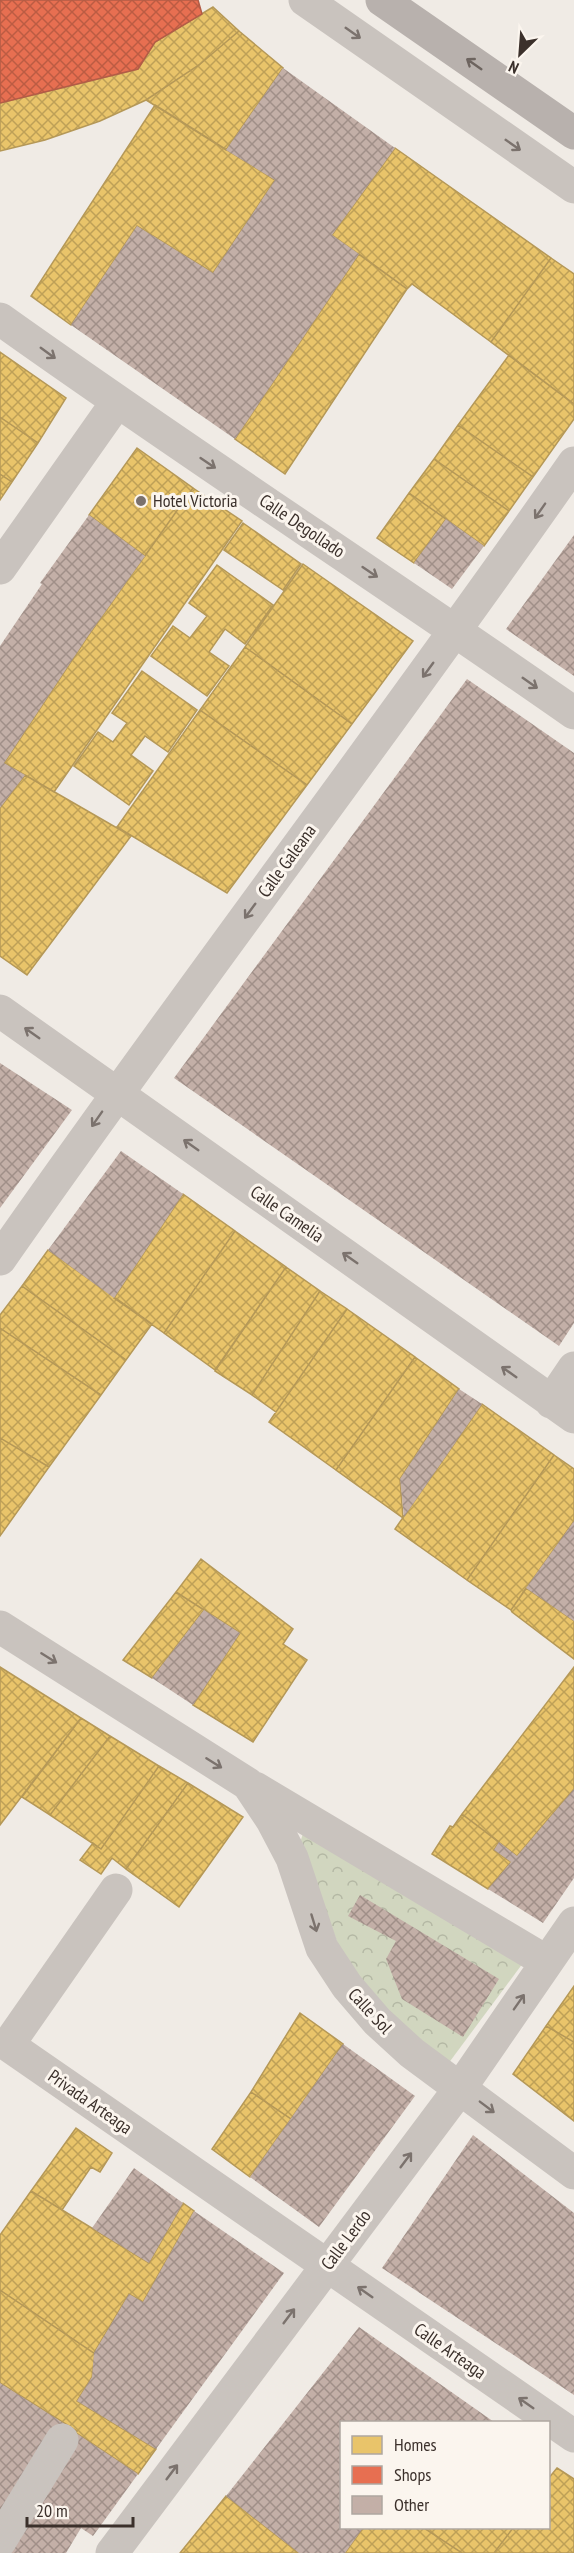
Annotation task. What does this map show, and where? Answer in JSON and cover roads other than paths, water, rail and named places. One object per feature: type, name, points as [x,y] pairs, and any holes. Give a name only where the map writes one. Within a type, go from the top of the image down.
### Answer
[{"type":"main road","points":[[382,0],[574,134]]},
{"type":"street","points":[[305,0],[574,187]]},
{"type":"street","name":"Calle Degollado","points":[[0,318],[117,402],[457,631],[574,714]]},
{"type":"street","points":[[0,568],[117,402]]},
{"type":"street","name":"Calle Galeana","points":[[0,1259],[117,1092],[457,631],[574,463]]},
{"type":"street","name":"Calle Camelia","points":[[0,1011],[563,1410]]},
{"type":"street","points":[[563,1410],[574,1368]]},
{"type":"street","name":"Calle Sol","points":[[0,1627],[248,1784],[547,1962]]},
{"type":"street","name":"Calle Sol","points":[[248,1784],[272,1820],[292,1858],[322,1948],[347,1986],[378,2021],[412,2053],[574,2173]]},
{"type":"street","name":"Privada Arteaga","points":[[116,1890],[8,2045],[327,2265]]},
{"type":"street","name":"Calle Lerdo","points":[[112,2553],[460,2087],[574,1923]]},
{"type":"street","name":"Calle Arteaga","points":[[327,2265],[574,2436]]},
{"type":"street","points":[[0,2541],[62,2440]]},
{"type":"place","name":"Hotel Victoria","points":[[141,501]]}]
